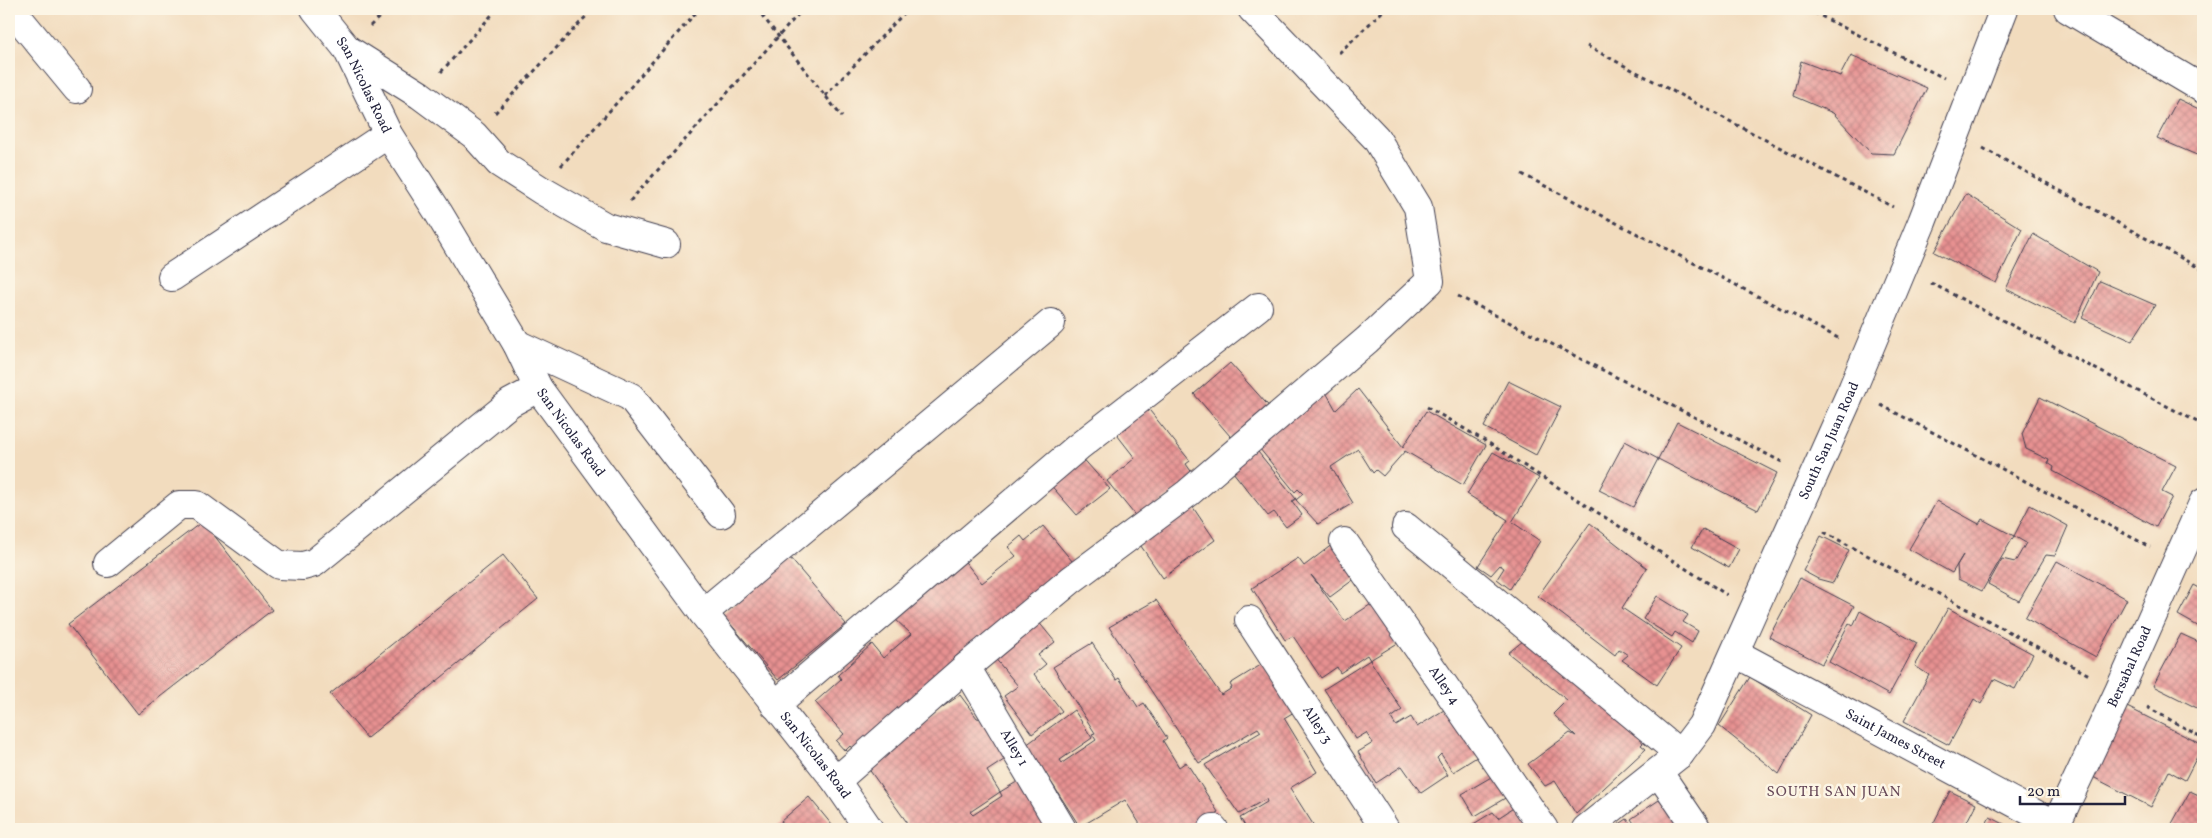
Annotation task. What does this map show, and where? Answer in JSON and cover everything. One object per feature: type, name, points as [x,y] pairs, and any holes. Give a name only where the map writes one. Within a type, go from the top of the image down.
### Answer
[{"type":"street","points":[[11,9],[77,89]]},
{"type":"street","name":"San Nicolas Road","points":[[315,9],[347,49],[388,134],[438,212],[517,344],[538,388],[703,613],[836,781],[869,829]]},
{"type":"street","points":[[836,781],[966,667],[1072,580],[1188,493],[1367,340],[1430,281],[1418,207],[1376,138],[1252,9]]},
{"type":"street","name":"South San Juan Road","points":[[1586,829],[1659,773],[1680,754],[1702,725],[1852,390],[1922,222],[2004,9]]},
{"type":"street","points":[[2068,9],[2203,89]]},
{"type":"street","points":[[347,49],[420,95],[474,136],[499,163],[541,190],[606,227],[666,244]]},
{"type":"street","points":[[172,276],[388,134]]},
{"type":"street","points":[[775,705],[1078,446],[1258,307]]},
{"type":"street","points":[[703,613],[1051,323]]},
{"type":"street","points":[[517,344],[631,397],[722,514]]},
{"type":"street","points":[[108,563],[179,505],[197,506],[279,565],[303,566],[314,563],[510,403],[538,388]]},
{"type":"street","name":"Bersabal Road","points":[[2055,827],[2119,691],[2203,503]]},
{"type":"street","points":[[1406,527],[1680,754]]},
{"type":"street","name":"Alley 4","points":[[1344,542],[1544,829]]},
{"type":"street","name":"Alley 3","points":[[1249,620],[1385,829]]},
{"type":"street","name":"Saint James Street","points":[[1735,653],[2055,827]]},
{"type":"street","name":"Alley 1","points":[[966,667],[1062,829]]},
{"type":"street","points":[[1659,773],[1697,829]]},
{"type":"path","points":[[420,95],[498,9]]},
{"type":"path","points":[[474,136],[593,9]]},
{"type":"path","points":[[541,190],[699,9]]},
{"type":"path","points":[[758,9],[842,117]]},
{"type":"path","points":[[606,227],[803,9]]},
{"type":"path","points":[[826,96],[908,9]]},
{"type":"path","points":[[1807,9],[1971,92]]},
{"type":"path","points":[[1315,76],[1382,10]]},
{"type":"path","points":[[1587,46],[1922,222]]},
{"type":"path","points":[[1956,134],[2203,270]]},
{"type":"path","points":[[1522,174],[1867,353]]},
{"type":"path","points":[[1903,268],[2203,425]]},
{"type":"path","points":[[1430,281],[1813,478]]},
{"type":"path","points":[[1852,390],[2177,561]]},
{"type":"path","points":[[1427,407],[1487,442],[1752,611]]},
{"type":"path","points":[[1796,517],[2203,738]]},
{"type":"building","points":[[1851,55],[1927,88],[1894,154],[1871,153],[1833,113],[1793,96],[1801,61],[1840,76]]},
{"type":"building","points":[[2178,99],[2203,111],[2203,148],[2199,156],[2157,138]]},
{"type":"building","points":[[1966,194],[2022,229],[1996,283],[1934,252]]},
{"type":"building","points":[[2033,234],[2098,272],[2075,323],[2006,289]]},
{"type":"building","points":[[2100,281],[2155,305],[2132,341],[2082,318]]},
{"type":"building","points":[[1230,363],[1274,412],[1236,443],[1194,394]]},
{"type":"building","points":[[1508,381],[1561,407],[1536,455],[1484,427]]},
{"type":"building","points":[[1323,387],[1336,410],[1358,389],[1403,447],[1426,411],[1486,445],[1463,485],[1405,451],[1383,476],[1376,470],[1373,473],[1358,449],[1331,467],[1353,503],[1318,524],[1296,500],[1303,494],[1298,489],[1295,492],[1255,443]]},
{"type":"building","points":[[2040,397],[2176,466],[2162,492],[2172,497],[2156,527],[2053,471],[2054,467],[2048,463],[2049,460],[2026,449],[2022,434]]},
{"type":"building","points":[[1146,406],[1190,461],[1186,464],[1195,477],[1138,519],[1107,481],[1135,458],[1114,431]]},
{"type":"building","points":[[1677,422],[1777,473],[1758,510],[1658,459]]},
{"type":"building","points":[[1625,441],[1658,459],[1633,507],[1599,490]]},
{"type":"building","points":[[1254,447],[1296,499],[1292,501],[1302,515],[1286,527],[1274,512],[1268,516],[1229,467]]},
{"type":"building","points":[[1493,452],[1539,478],[1512,522],[1540,541],[1510,589],[1497,579],[1504,568],[1500,565],[1491,575],[1478,566],[1508,520],[1467,494]]},
{"type":"building","points":[[1080,455],[1110,489],[1077,515],[1048,482]]},
{"type":"building","points":[[1186,497],[1215,540],[1163,578],[1134,536]]},
{"type":"building","points":[[1937,501],[1979,524],[1982,519],[2014,536],[1982,591],[1958,579],[1957,565],[1963,555],[1952,573],[1909,549]]},
{"type":"building","points":[[2030,505],[2068,526],[2055,556],[2046,555],[2019,601],[1988,584],[2002,559],[2015,562],[2026,543],[2014,536]]},
{"type":"building","points":[[203,521],[272,610],[138,714],[68,624]]},
{"type":"building","points":[[1590,523],[1647,568],[1622,608],[1681,648],[1657,685],[1622,660],[1628,655],[1619,649],[1615,655],[1538,596]]},
{"type":"building","points":[[1043,526],[1077,567],[856,753],[850,746],[845,751],[836,741],[844,734],[815,702],[841,679],[838,675],[872,644],[883,658],[911,634],[894,618],[962,558],[982,583],[1016,556],[1008,547],[1021,536],[1025,541]]},
{"type":"building","points":[[1703,529],[1739,549],[1729,568],[1692,547]]},
{"type":"building","points":[[1821,536],[1849,550],[1833,583],[1818,579],[1803,571]]},
{"type":"building","points":[[1333,544],[1357,577],[1330,597],[1311,575],[1345,621],[1376,601],[1401,641],[1370,660],[1367,655],[1340,673],[1337,667],[1321,678],[1293,636],[1285,640],[1252,588],[1298,558],[1304,566]]},
{"type":"building","points":[[503,555],[538,599],[367,738],[330,694]]},
{"type":"building","points":[[790,558],[846,624],[778,680],[722,614]]},
{"type":"building","points":[[2057,561],[2127,599],[2096,657],[2025,618]]},
{"type":"building","points":[[1800,578],[1854,606],[1822,664],[1769,637]]},
{"type":"building","points":[[2194,585],[2203,590],[2203,629],[2178,615]]},
{"type":"building","points":[[1657,596],[1688,615],[1683,622],[1698,631],[1692,643],[1675,632],[1672,637],[1643,619]]},
{"type":"building","points":[[1156,600],[1221,695],[1232,688],[1230,684],[1264,663],[1294,712],[1284,718],[1317,772],[1290,788],[1316,829],[1247,829],[1240,818],[1267,802],[1266,799],[1239,814],[1205,765],[1261,732],[1258,728],[1199,763],[1109,627]]},
{"type":"building","points":[[1948,608],[2033,654],[2015,689],[1994,679],[1981,704],[1974,699],[1949,745],[1904,721],[1929,675],[1915,666]]},
{"type":"building","points":[[1860,611],[1917,643],[1889,695],[1829,662],[1849,623],[1853,626]]},
{"type":"building","points":[[1033,615],[1055,642],[1038,655],[1046,664],[1034,674],[1062,711],[1032,734],[1004,696],[1018,686],[989,651]]},
{"type":"building","points":[[2181,634],[2203,644],[2203,711],[2153,686]]},
{"type":"building","points":[[1528,637],[1646,740],[1641,745],[1646,749],[1576,814],[1555,781],[1545,786],[1528,764],[1570,733],[1576,736],[1553,714],[1567,700],[1508,653]]},
{"type":"building","points":[[1092,643],[1116,680],[1119,678],[1138,707],[1144,703],[1167,738],[1163,741],[1179,767],[1186,762],[1218,812],[1189,829],[1164,829],[1162,826],[1157,829],[1143,829],[1125,800],[1080,827],[1046,774],[1040,777],[1022,748],[1074,710],[1092,738],[1060,760],[1062,763],[1096,740],[1092,734],[1095,733],[1053,667]]},
{"type":"building","points":[[1370,660],[1402,710],[1391,718],[1396,726],[1411,717],[1417,727],[1452,705],[1483,753],[1453,772],[1441,754],[1437,758],[1448,775],[1421,793],[1402,766],[1376,783],[1358,752],[1373,743],[1366,733],[1356,739],[1324,689]]},
{"type":"building","points":[[1750,677],[1811,715],[1779,774],[1719,726]]},
{"type":"building","points":[[960,695],[977,718],[991,721],[1013,754],[987,771],[1000,792],[1025,777],[1058,829],[906,829],[906,821],[868,768],[931,715]],"holes":[[[1000,792],[1002,796],[973,815],[970,812]]]},
{"type":"building","points":[[2121,704],[2203,745],[2185,780],[2169,771],[2151,807],[2091,776]]},
{"type":"building","points":[[1493,776],[1507,797],[1475,816],[1462,794]]},
{"type":"building","points":[[1950,791],[1976,804],[1963,829],[1931,828]]},
{"type":"building","points":[[2190,791],[2203,797],[2203,829],[2169,829]]},
{"type":"building","points":[[809,797],[832,825],[826,829],[775,829],[782,823],[781,821]]},
{"type":"building","points":[[1662,798],[1685,829],[1638,829],[1631,819]]},
{"type":"building","points":[[1521,803],[1538,829],[1467,828],[1493,812],[1498,818]]},
{"type":"building","points":[[1990,817],[2014,829],[1983,829]]},
{"type":"building","points":[[1627,819],[1634,829],[1612,829]]},
{"type":"district","name":"SOUTH SAN JUAN","points":[[1834,792]]}]
